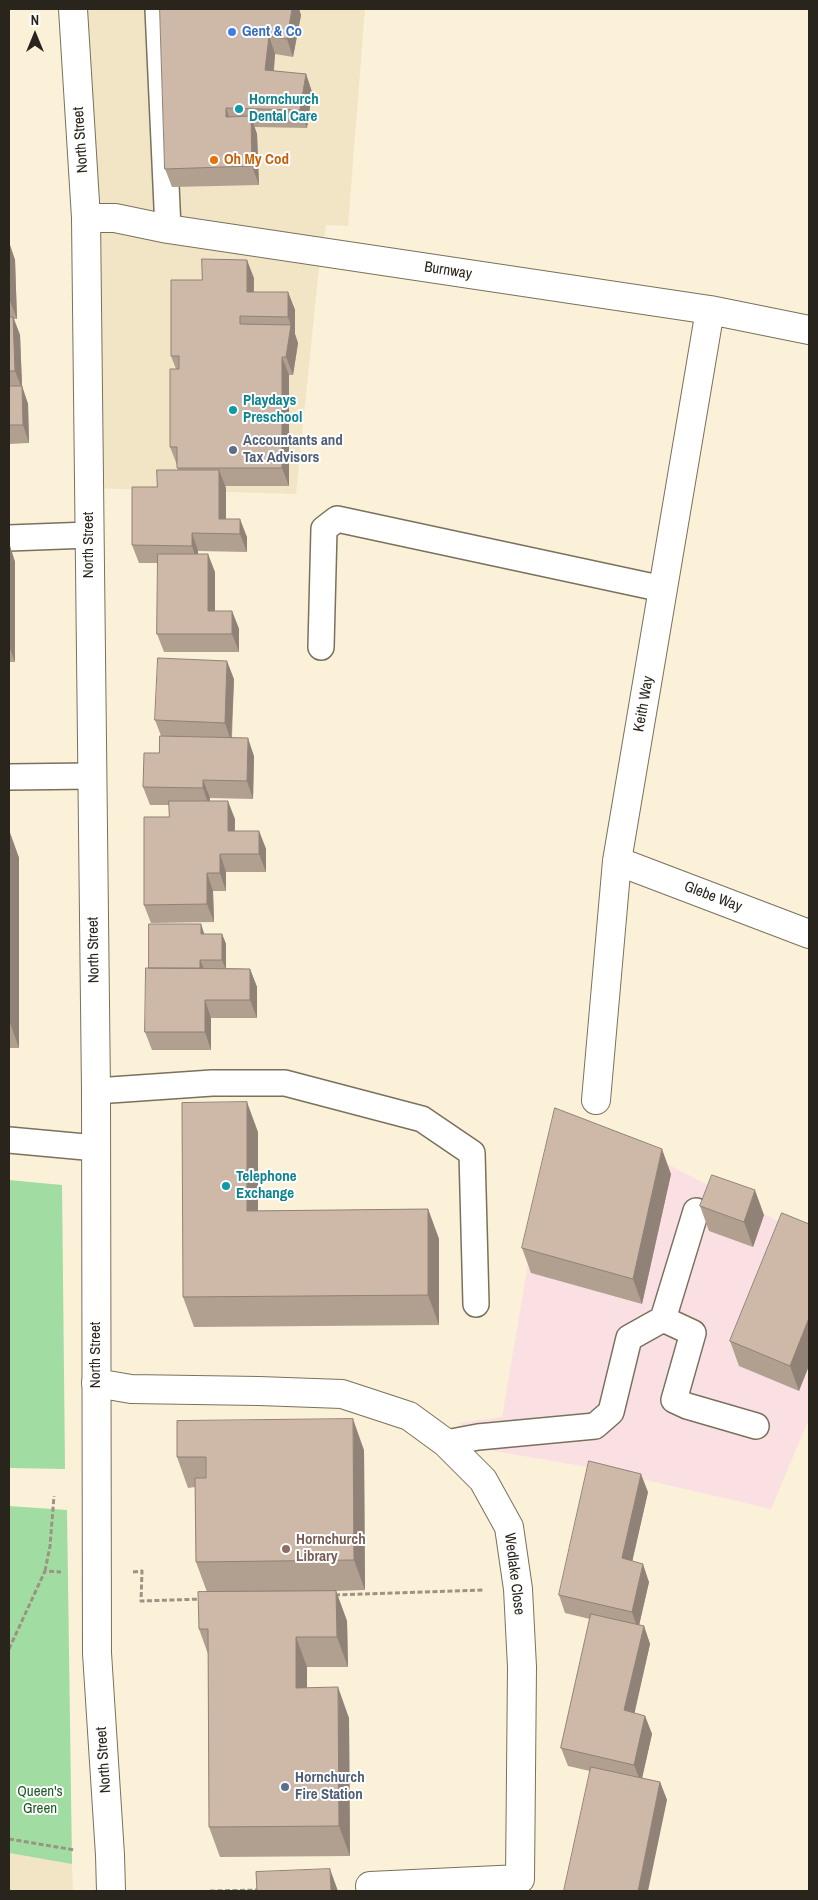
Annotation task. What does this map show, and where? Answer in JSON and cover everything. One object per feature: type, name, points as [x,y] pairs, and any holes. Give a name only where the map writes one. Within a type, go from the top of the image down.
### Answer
[{"type":"street","name":"North Street","points":[[73,9],[86,218],[90,455],[89,535],[96,1091],[97,1653],[111,1891]]},
{"type":"street","name":"Burnway","points":[[86,218],[114,218],[168,229],[710,310],[809,330]]},
{"type":"street","name":"Keith Way","points":[[596,1100],[617,861],[710,310]]},
{"type":"street","name":"Glebe Way","points":[[617,861],[809,934]]},
{"type":"street","name":"Wedlake Close","points":[[96,1383],[131,1389],[342,1394],[409,1416],[446,1443],[483,1480],[509,1528],[518,1589],[522,1667],[525,1885],[370,1886]]},
{"type":"lane","points":[[158,9],[168,229]]},
{"type":"lane","points":[[321,647],[324,529],[337,519],[663,589]]},
{"type":"lane","points":[[9,538],[89,535]]},
{"type":"lane","points":[[9,777],[92,776]]},
{"type":"lane","points":[[96,1091],[212,1084],[285,1083],[422,1119],[472,1152],[476,1304]]},
{"type":"lane","points":[[9,1140],[96,1148]]},
{"type":"lane","points":[[446,1443],[478,1437],[595,1426],[612,1412],[629,1338],[663,1319],[696,1211]]},
{"type":"lane","points":[[663,1319],[693,1332],[674,1400],[756,1426]]},
{"type":"path","points":[[9,1649],[44,1572],[50,1546],[54,1496]]},
{"type":"path","points":[[44,1572],[142,1572],[141,1601],[210,1598]]},
{"type":"path","points":[[330,1595],[518,1589]]},
{"type":"path","points":[[9,1839],[110,1855]]},
{"type":"path","points":[[210,1891],[266,1890]]},
{"type":"shaded area","points":[[73,9],[365,9],[348,226],[326,225],[318,277],[296,494],[89,488]]},
{"type":"shaded area","points":[[553,1117],[673,1167],[809,1237],[809,1419],[771,1509],[599,1469],[494,1451],[458,1423],[502,1417]]},
{"type":"shaded area","points":[[9,1853],[72,1864],[73,1891],[9,1891]]},
{"type":"green space","points":[[9,1180],[62,1185],[65,1469],[9,1468]]},
{"type":"green space","name":"Queen's Green","points":[[9,1506],[67,1510],[72,1864],[9,1853]]},
{"type":"building","points":[[160,9],[292,9],[287,39],[269,36],[265,70],[306,74],[300,110],[226,108],[226,117],[251,116],[252,166],[165,169]]},
{"type":"building","points":[[9,242],[10,301],[9,301]]},
{"type":"building","points":[[202,259],[247,260],[247,292],[288,292],[288,317],[240,316],[240,324],[291,325],[286,357],[282,357],[282,468],[177,468],[177,447],[170,447],[170,369],[179,369],[179,356],[171,356],[171,280],[202,280]]},
{"type":"building","points":[[9,317],[13,317],[15,371],[9,371]]},
{"type":"building","points":[[9,386],[22,386],[23,425],[9,425]]},
{"type":"building","points":[[157,470],[219,470],[219,519],[240,519],[240,534],[192,533],[192,546],[132,545],[132,487],[157,487]]},
{"type":"building","points":[[158,554],[208,554],[208,611],[232,611],[232,634],[157,634]]},
{"type":"building","points":[[158,658],[227,661],[225,723],[155,720]]},
{"type":"building","points":[[160,736],[248,738],[247,781],[203,780],[203,788],[143,787],[144,753],[159,753]]},
{"type":"building","points":[[169,801],[228,801],[228,831],[259,831],[259,854],[220,854],[220,873],[207,873],[207,904],[144,905],[144,817],[169,817]]},
{"type":"building","points":[[149,924],[201,924],[201,934],[222,934],[222,960],[200,960],[200,968],[149,968]]},
{"type":"building","points":[[146,968],[250,969],[250,1000],[205,1000],[205,1032],[145,1032]]},
{"type":"building","name":"Telephone Exchange","points":[[247,1102],[247,1211],[428,1209],[428,1295],[183,1297],[182,1103]]},
{"type":"building","points":[[555,1108],[662,1149],[633,1279],[522,1248]]},
{"type":"building","points":[[712,1175],[755,1190],[744,1222],[700,1206]]},
{"type":"building","points":[[782,1213],[809,1224],[809,1318],[790,1366],[730,1341]]},
{"type":"building","name":"Hornchurch Library","points":[[353,1419],[354,1560],[196,1562],[195,1478],[206,1478],[206,1457],[177,1457],[177,1421]]},
{"type":"building","points":[[589,1461],[641,1474],[622,1558],[643,1564],[632,1612],[559,1595]]},
{"type":"building","name":"Hornchurch Fire Station","points":[[336,1591],[337,1637],[296,1637],[296,1688],[338,1687],[339,1826],[209,1827],[208,1629],[199,1629],[198,1592]]},
{"type":"building","points":[[591,1614],[644,1626],[624,1710],[645,1716],[634,1765],[561,1748]]},
{"type":"building","points":[[591,1767],[660,1782],[638,1891],[564,1891]]},
{"type":"building","points":[[330,1869],[331,1891],[257,1891],[256,1872]]},
{"type":"place","name":"Gent & Co","points":[[232,32]]},
{"type":"place","name":"Hornchurch Dental Care","points":[[239,109]]},
{"type":"place","name":"Oh My Cod","points":[[214,160]]},
{"type":"place","name":"Playdays Preschool","points":[[233,410]]},
{"type":"place","name":"Accountants and Tax Advisors","points":[[233,450]]},
{"type":"place","name":"Telephone Exchange","points":[[226,1186]]},
{"type":"place","name":"Hornchurch Library","points":[[286,1549]]},
{"type":"place","name":"Hornchurch Fire Station","points":[[285,1787]]}]
